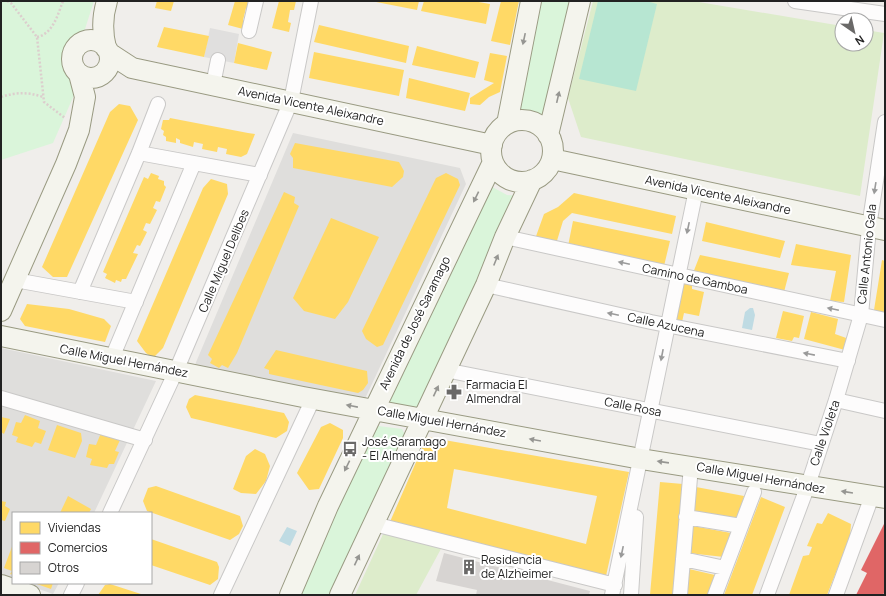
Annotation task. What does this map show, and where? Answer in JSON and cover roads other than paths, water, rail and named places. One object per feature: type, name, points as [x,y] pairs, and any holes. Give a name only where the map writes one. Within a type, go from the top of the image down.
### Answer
[{"type":"street","points":[[249,31],[256,1]]},
{"type":"street","name":"Calle Miguel Delibes","points":[[110,512],[176,371],[291,101],[312,1]]},
{"type":"street","points":[[507,124],[531,1]]},
{"type":"street","points":[[548,135],[580,1]]},
{"type":"street","points":[[795,1],[885,14]]},
{"type":"street","points":[[85,97],[79,74],[73,64],[74,52],[77,47],[87,41],[106,6]]},
{"type":"street","points":[[1,311],[66,164],[79,130],[85,97],[105,62],[103,33],[106,6]]},
{"type":"street","points":[[87,41],[98,42],[105,62]]},
{"type":"street","points":[[213,85],[218,60]]},
{"type":"street","points":[[79,74],[90,78],[105,62]]},
{"type":"street","name":"Avenida Vicente Aleixandre","points":[[105,62],[291,101],[493,154]]},
{"type":"street","points":[[80,292],[139,153],[158,104]]},
{"type":"street","points":[[525,120],[542,128],[548,135],[552,143],[552,159],[548,168],[541,176],[523,182],[514,181],[505,177],[498,171],[493,154],[495,136],[507,124],[525,120]]},
{"type":"street","name":"Calle Antonio Gala","points":[[861,315],[877,229],[885,122]]},
{"type":"street","points":[[139,153],[260,175]]},
{"type":"street","name":"Avenida de José Saramago","points":[[290,595],[328,506],[493,154]]},
{"type":"street","name":"Avenida Vicente Aleixandre","points":[[552,159],[877,229]]},
{"type":"street","points":[[112,358],[194,163]]},
{"type":"street","points":[[340,595],[486,285],[505,237],[532,180]]},
{"type":"street","points":[[374,524],[614,590],[696,190]]},
{"type":"street","name":"Camino de Gamboa","points":[[505,237],[885,320]]},
{"type":"street","points":[[15,280],[136,302]]},
{"type":"street","name":"Calle Azucena","points":[[486,285],[668,325],[848,361]]},
{"type":"street","name":"Calle Violeta","points":[[767,595],[808,486],[836,400],[861,315]]},
{"type":"street","name":"Calle Miguel Hernández","points":[[1,336],[422,419],[641,459],[879,497]]},
{"type":"street","name":"Calle Rosa","points":[[445,370],[821,444]]},
{"type":"street","points":[[1,398],[145,440]]},
{"type":"street","points":[[221,595],[313,398]]},
{"type":"street","points":[[836,400],[885,411]]},
{"type":"street","points":[[631,595],[641,459]]},
{"type":"street","points":[[680,595],[691,466]]},
{"type":"street","points":[[715,595],[754,492]]},
{"type":"street","points":[[836,595],[879,497]]},
{"type":"street","points":[[686,517],[742,526]]},
{"type":"street","points":[[683,559],[725,568]]},
{"type":"street","points":[[71,595],[76,584]]},
{"type":"street","points":[[1,585],[25,590]]},
{"type":"water","points":[[750,308],[753,308],[755,315],[752,330],[742,328],[745,312]]},
{"type":"water","points":[[287,527],[297,531],[290,546],[279,541]]},
{"type":"place","name":"Farmacia El Almendral","points":[[454,392]]},
{"type":"place","name":"José Saramago - El Almendral","points":[[350,449]]},
{"type":"place","name":"Residencia de Alzheimer","points":[[469,567]]}]
